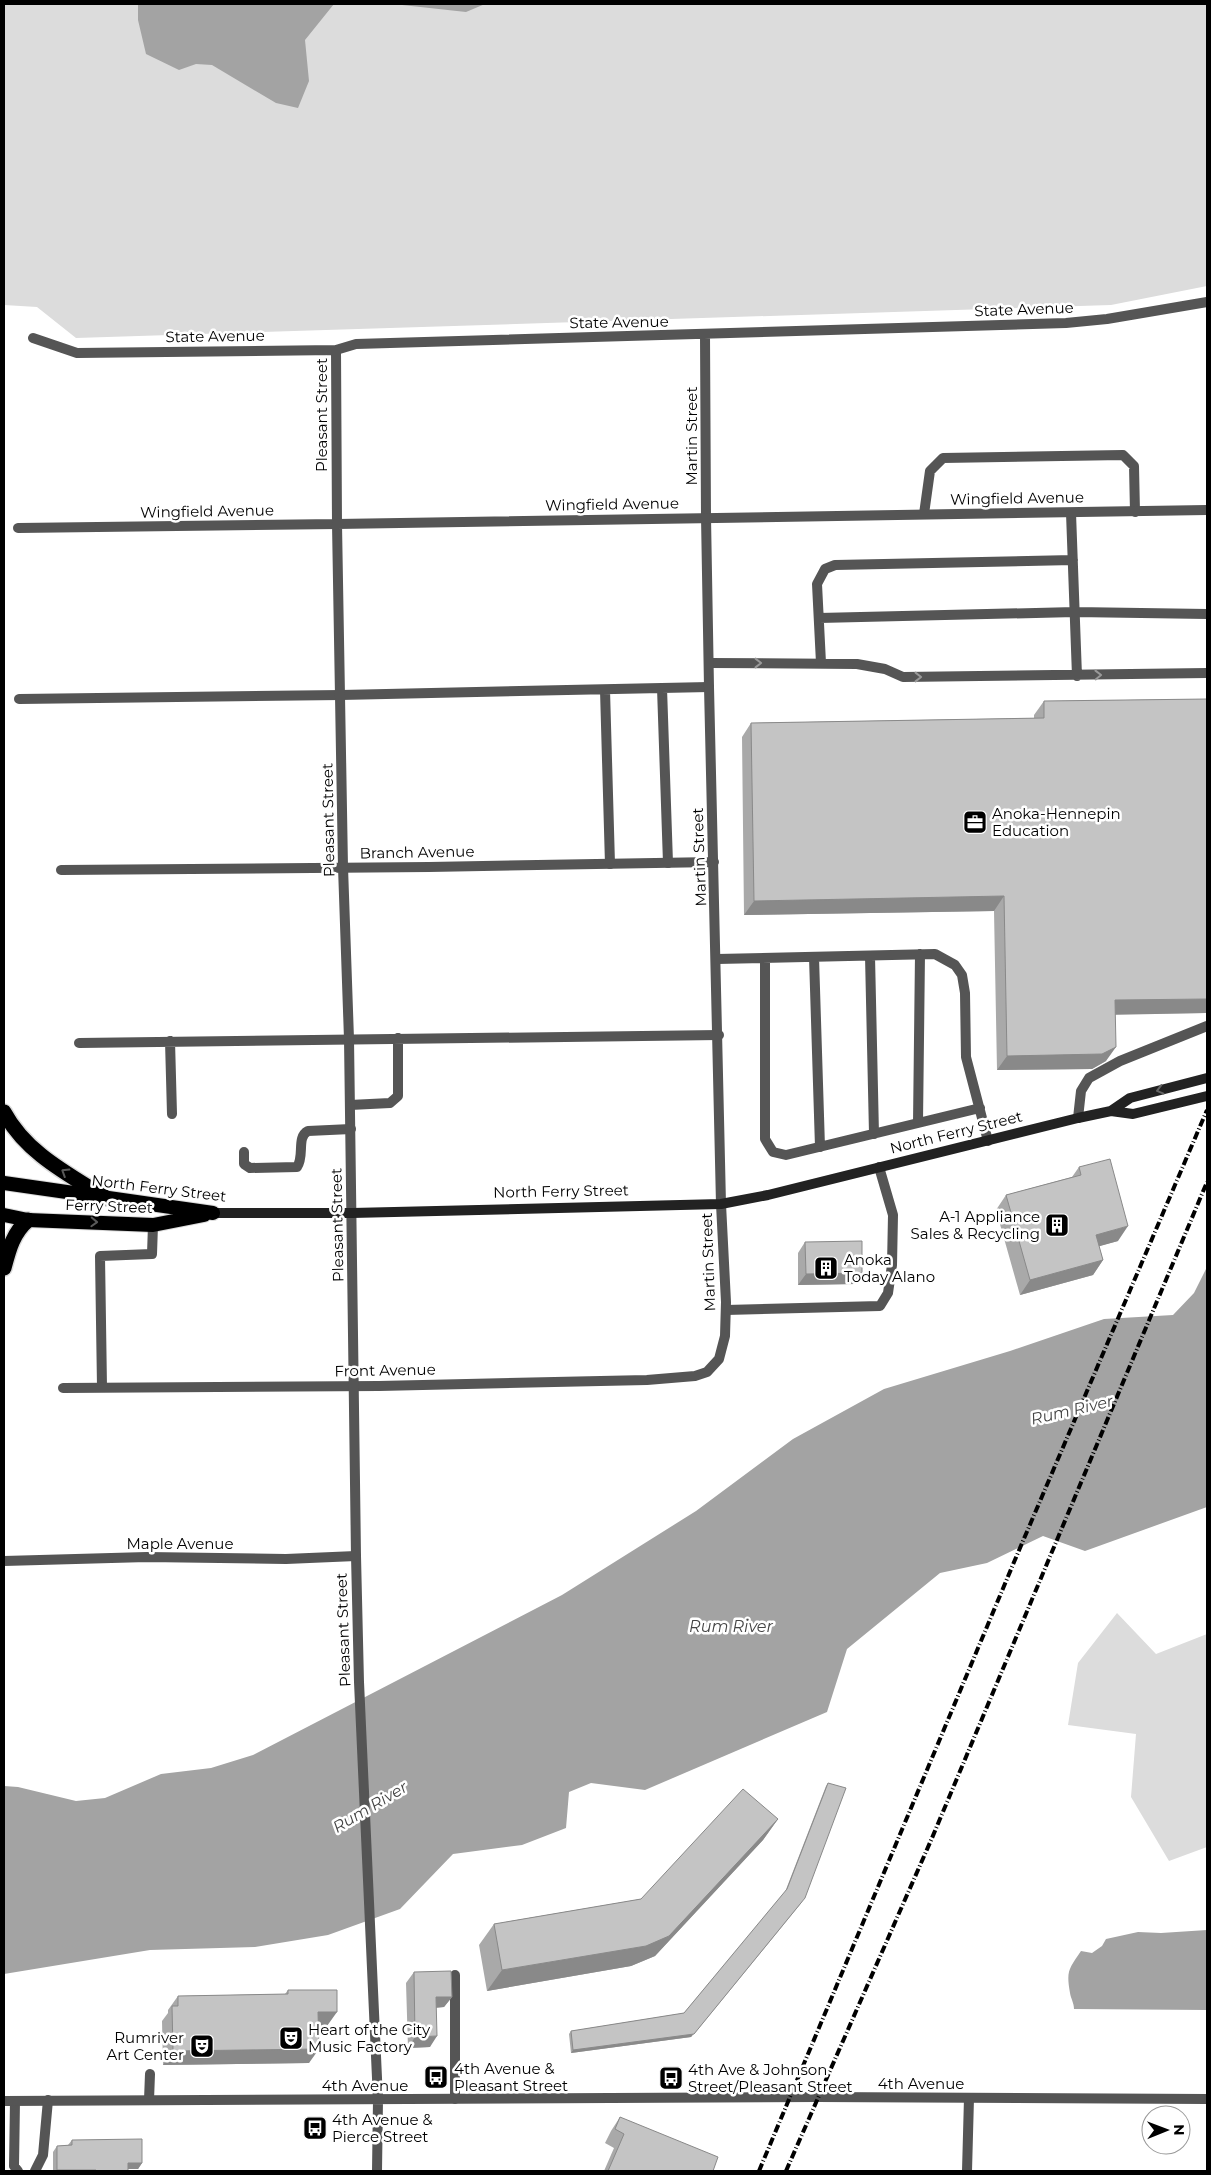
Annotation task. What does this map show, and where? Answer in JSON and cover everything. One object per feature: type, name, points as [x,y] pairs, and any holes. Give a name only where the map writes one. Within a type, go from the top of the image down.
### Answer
[{"type":"highway","points":[[4,1112],[12,1127],[41,1157],[106,1198]]},
{"type":"highway","name":"North Ferry Street","points":[[4,1183],[213,1213]]},
{"type":"highway","name":"Ferry Street","points":[[4,1215],[28,1220],[153,1225],[213,1213]]},
{"type":"highway","points":[[4,1268],[11,1241],[20,1227],[28,1220]]},
{"type":"main road","name":"North Ferry Street","points":[[1111,1111],[1130,1098],[1207,1078]]},
{"type":"main road","name":"North Ferry Street","points":[[213,1213],[352,1213],[721,1204],[879,1168],[1078,1118],[1111,1111],[1133,1114],[1207,1096]]},
{"type":"street","name":"State Avenue","points":[[33,338],[77,353],[336,350],[356,344],[1066,323],[1107,319],[1207,302]]},
{"type":"street","name":"Martin Street","points":[[705,335],[709,687],[717,959],[721,1204],[726,1310],[725,1336],[719,1359],[707,1372]]},
{"type":"street","name":"Pleasant Street","points":[[336,350],[343,868],[351,1129],[356,1556],[359,1682],[378,2100],[377,2171]]},
{"type":"street","points":[[924,514],[930,471],[943,458],[1122,455],[1134,466],[1135,512]]},
{"type":"street","name":"Wingfield Avenue","points":[[18,528],[1207,510]]},
{"type":"street","points":[[1072,513],[1077,676]]},
{"type":"street","points":[[821,663],[817,584],[825,569],[835,565],[1074,560]]},
{"type":"street","points":[[819,618],[1075,612],[1203,614]]},
{"type":"street","points":[[709,663],[857,664],[885,669],[903,677],[1207,673]]},
{"type":"street","points":[[19,699],[341,695],[709,687]]},
{"type":"street","points":[[662,688],[668,863]]},
{"type":"street","points":[[605,690],[610,864]]},
{"type":"street","name":"Branch Avenue","points":[[61,870],[714,862]]},
{"type":"street","points":[[918,1123],[920,954]]},
{"type":"street","points":[[717,959],[935,954],[956,965],[962,975],[965,993],[966,1057],[988,1141]]},
{"type":"street","points":[[870,956],[874,1134]]},
{"type":"street","points":[[814,957],[820,1147]]},
{"type":"street","points":[[766,958],[765,1139],[773,1152],[786,1155],[980,1108]]},
{"type":"street","points":[[1078,1118],[1081,1091],[1089,1078],[1120,1061],[1207,1026]]},
{"type":"street","points":[[79,1043],[718,1035]]},
{"type":"street","points":[[350,1105],[390,1103],[398,1096],[398,1038]]},
{"type":"street","points":[[170,1041],[172,1114]]},
{"type":"street","points":[[244,1152],[244,1164],[250,1168],[297,1167],[301,1159],[304,1133],[308,1131],[351,1129]]},
{"type":"street","points":[[726,1310],[880,1306],[888,1292],[892,1264],[893,1215],[879,1168]]},
{"type":"street","points":[[102,1387],[100,1256],[152,1254],[153,1225]]},
{"type":"street","name":"Front Avenue","points":[[63,1388],[354,1386],[647,1380],[695,1376],[707,1372]]},
{"type":"street","name":"Maple Avenue","points":[[4,1561],[147,1557],[286,1559],[356,1556]]},
{"type":"street","points":[[455,1975],[455,2099]]},
{"type":"street","points":[[149,2100],[150,2074]]},
{"type":"street","points":[[968,2171],[969,2098]]},
{"type":"street","name":"4th Avenue","points":[[4,2101],[1207,2099]]},
{"type":"street","points":[[35,2171],[43,2155],[48,2100]]},
{"type":"street","points":[[15,2101],[14,2166],[18,2171]]},
{"type":"shaded area","points":[[4,4],[1207,4],[1207,286],[1111,305],[76,338],[37,307],[4,305]]},
{"type":"shaded area","points":[[1117,1613],[1156,1654],[1207,1634],[1207,1847],[1169,1861],[1131,1797],[1136,1734],[1068,1725],[1078,1663]]},
{"type":"water","points":[[138,4],[334,4],[305,40],[309,81],[298,108],[276,103],[212,65],[196,64],[179,70],[146,54],[138,20]]},
{"type":"water","points":[[393,4],[485,4],[466,12]]},
{"type":"water","name":"Rum River","points":[[1207,1267],[1207,1507],[1085,1551],[1043,1536],[987,1563],[940,1573],[847,1649],[827,1712],[645,1790],[591,1783],[569,1792],[566,1828],[522,1845],[453,1854],[400,1909],[328,1935],[255,1947],[150,1950],[4,1974],[4,1786],[18,1787],[76,1801],[105,1798],[161,1774],[211,1768],[253,1755],[562,1595],[696,1511],[793,1439],[884,1389],[1010,1351],[1104,1319],[1173,1315],[1194,1293]]},
{"type":"water","points":[[1207,1930],[1207,2010],[1074,2009],[1068,1979],[1071,1966],[1081,1951],[1092,1953],[1102,1946],[1106,1939],[1138,1932],[1161,1933]]},
{"type":"building","name":"Anoka-Hennepin Education","points":[[1207,699],[1207,999],[1115,1000],[1116,1047],[1102,1054],[1007,1056],[1004,896],[754,901],[751,723],[1044,718],[1044,701]]},
{"type":"building","name":"A-1 Appliance Sales & Recycling","points":[[1110,1159],[1128,1226],[1096,1235],[1103,1260],[1030,1280],[1006,1195],[1081,1175],[1079,1167]]},
{"type":"building","points":[[862,1241],[862,1273],[806,1274],[805,1242]]},
{"type":"building","points":[[828,1783],[846,1788],[805,1898],[694,2034],[573,2050],[571,2031],[684,2013],[787,1889]]},
{"type":"building","points":[[743,1789],[778,1819],[669,1936],[646,1946],[502,1970],[494,1924],[641,1899]]},
{"type":"building","points":[[451,1971],[452,1997],[436,1997],[437,2036],[415,2037],[414,1972]]},
{"type":"building","points":[[288,1990],[337,1990],[337,2012],[318,2012],[319,2049],[173,2051],[172,2006],[178,2006],[178,1996],[288,1994]]},
{"type":"building","points":[[620,2117],[718,2157],[713,2171],[608,2171],[624,2134],[615,2129]]},
{"type":"building","points":[[142,2139],[142,2163],[128,2163],[128,2171],[57,2170],[57,2146],[72,2145],[72,2140]]},
{"type":"railway","points":[[759,2171],[1017,1555],[1207,1110]]},
{"type":"railway","points":[[786,2171],[932,1838],[1207,1182]]},
{"type":"place","name":"Anoka-Hennepin Education","points":[[975,822]]},
{"type":"place","name":"A-1 Appliance Sales & Recycling","points":[[1057,1225]]},
{"type":"place","name":"Anoka Today Alano","points":[[826,1268]]},
{"type":"place","name":"Heart of the City Music Factory","points":[[291,2038]]},
{"type":"place","name":"Rumriver Art Center","points":[[202,2046]]},
{"type":"place","name":"4th Avenue & Pleasant Street","points":[[436,2077]]},
{"type":"place","name":"4th Ave & Johnson Street/Pleasant Street","points":[[671,2078]]},
{"type":"place","name":"4th Avenue & Pierce Street","points":[[315,2128]]}]
